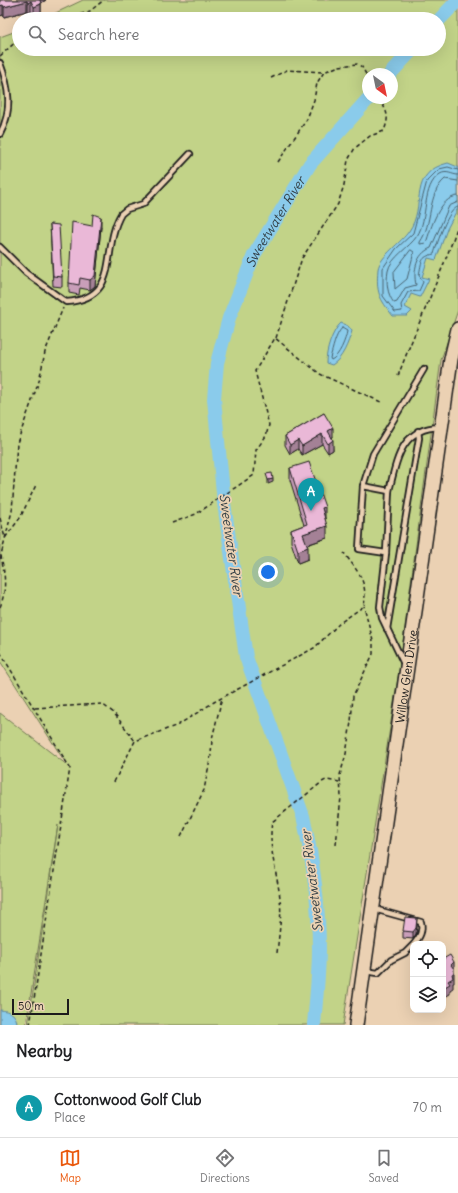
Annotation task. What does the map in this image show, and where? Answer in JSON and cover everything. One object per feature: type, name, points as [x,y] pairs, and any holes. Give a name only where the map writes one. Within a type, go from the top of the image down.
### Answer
[{"type":"main road","name":"Willow Glen Drive","points":[[356,1025],[441,427],[451,359],[458,329]]},
{"type":"lane","points":[[0,63],[9,96],[7,118],[0,134]]},
{"type":"lane","points":[[0,247],[26,273],[66,302],[85,300],[102,286],[121,214],[127,209],[143,204],[190,154]]},
{"type":"lane","points":[[386,553],[359,549],[363,486],[373,454],[424,369]]},
{"type":"lane","points":[[406,669],[386,629],[380,607],[386,553],[389,491],[396,466],[406,440],[426,427],[441,427]]},
{"type":"lane","points":[[386,629],[419,438],[418,431]]},
{"type":"lane","points":[[363,486],[389,491]]},
{"type":"lane","points":[[372,909],[421,922],[423,928],[420,937],[416,941]]},
{"type":"lane","points":[[364,971],[378,973],[391,960],[405,953],[410,947]]},
{"type":"path","points":[[85,12],[104,0]]},
{"type":"path","points":[[0,56],[12,46]]},
{"type":"path","points":[[271,78],[287,70],[324,72],[339,66],[357,64],[363,68]]},
{"type":"path","points":[[278,162],[308,119],[317,83],[324,72]]},
{"type":"path","points":[[172,523],[203,510],[254,475],[256,450],[266,436],[269,425],[255,371],[276,338],[302,258],[338,204],[344,186],[348,160],[355,148],[370,136],[384,132],[388,113],[383,104]]},
{"type":"path","points":[[398,376],[415,330],[446,262],[458,225]]},
{"type":"path","points":[[0,559],[12,511],[18,443],[39,381],[45,352],[66,302]]},
{"type":"path","points":[[276,338],[320,374],[383,403]]},
{"type":"path","points":[[5,538],[20,518],[36,485]]},
{"type":"path","points":[[0,518],[5,538]]},
{"type":"path","points":[[336,845],[340,782],[351,722],[353,696],[373,654],[373,641],[364,606],[366,592],[364,582],[344,552]]},
{"type":"path","points":[[0,607],[6,581],[1,556]]},
{"type":"path","points":[[114,782],[135,741],[178,725],[222,698],[314,648],[341,622],[364,606]]},
{"type":"path","points":[[0,652],[70,768],[30,1025]]},
{"type":"path","points":[[181,837],[204,790],[212,755],[212,739],[222,698]]},
{"type":"path","points":[[35,708],[102,704],[114,713],[135,741]]},
{"type":"path","points":[[277,953],[282,917],[278,882],[273,861],[272,822],[322,782],[326,780],[340,782]]},
{"type":"green space","points":[[83,0],[458,0],[458,310],[441,360],[399,671],[343,1025],[28,1025],[58,825],[26,1025],[0,1025],[0,713],[67,765],[0,661],[0,37],[12,33],[12,56],[446,56],[446,12],[58,12]]},
{"type":"water","points":[[448,163],[458,167],[458,208],[447,229],[436,260],[428,258],[422,277],[429,279],[420,297],[411,294],[405,307],[412,311],[407,316],[393,316],[384,304],[378,290],[378,269],[387,254],[409,231],[417,211],[422,182],[427,174],[435,168]]},
{"type":"water","points":[[341,323],[348,326],[352,331],[342,354],[332,365],[326,363],[327,353],[332,336]]},
{"type":"water","points":[[0,1010],[12,1013],[16,1018],[17,1025],[0,1025]]},
{"type":"building","points":[[0,0],[40,0],[41,4],[34,7],[31,1],[28,3],[27,1],[4,7],[3,5],[0,6]]},
{"type":"building","points":[[93,214],[101,217],[95,276],[90,280],[80,278],[79,285],[69,283],[72,222],[92,226]]},
{"type":"building","points":[[50,224],[59,225],[62,277],[53,276]]},
{"type":"building","points":[[324,413],[333,428],[328,431],[333,440],[328,444],[322,434],[302,446],[298,440],[290,445],[285,436]]},
{"type":"building","points":[[309,462],[325,507],[322,508],[327,526],[303,534],[308,547],[298,551],[291,530],[307,524],[290,468]]},
{"type":"building","points":[[272,473],[273,479],[268,480],[266,474]]},
{"type":"building","points":[[405,917],[417,918],[416,928],[413,932],[403,931]]},
{"type":"building","points":[[450,955],[454,962],[451,965],[454,969],[454,973],[452,974],[453,978],[448,981],[450,984],[446,986],[446,977],[446,957]]},
{"type":"waterway","name":"Sweetwater River","points":[[446,13],[458,0]]},
{"type":"waterway","name":"Sweetwater River","points":[[396,68],[407,56]]},
{"type":"waterway","name":"Sweetwater River","points":[[314,1025],[319,949],[317,899],[310,849],[303,816],[246,657],[224,503],[214,399],[217,363],[229,318],[254,255],[310,164],[364,104]]},
{"type":"place","name":"Cottonwood Golf Club","points":[[311,511]]}]
